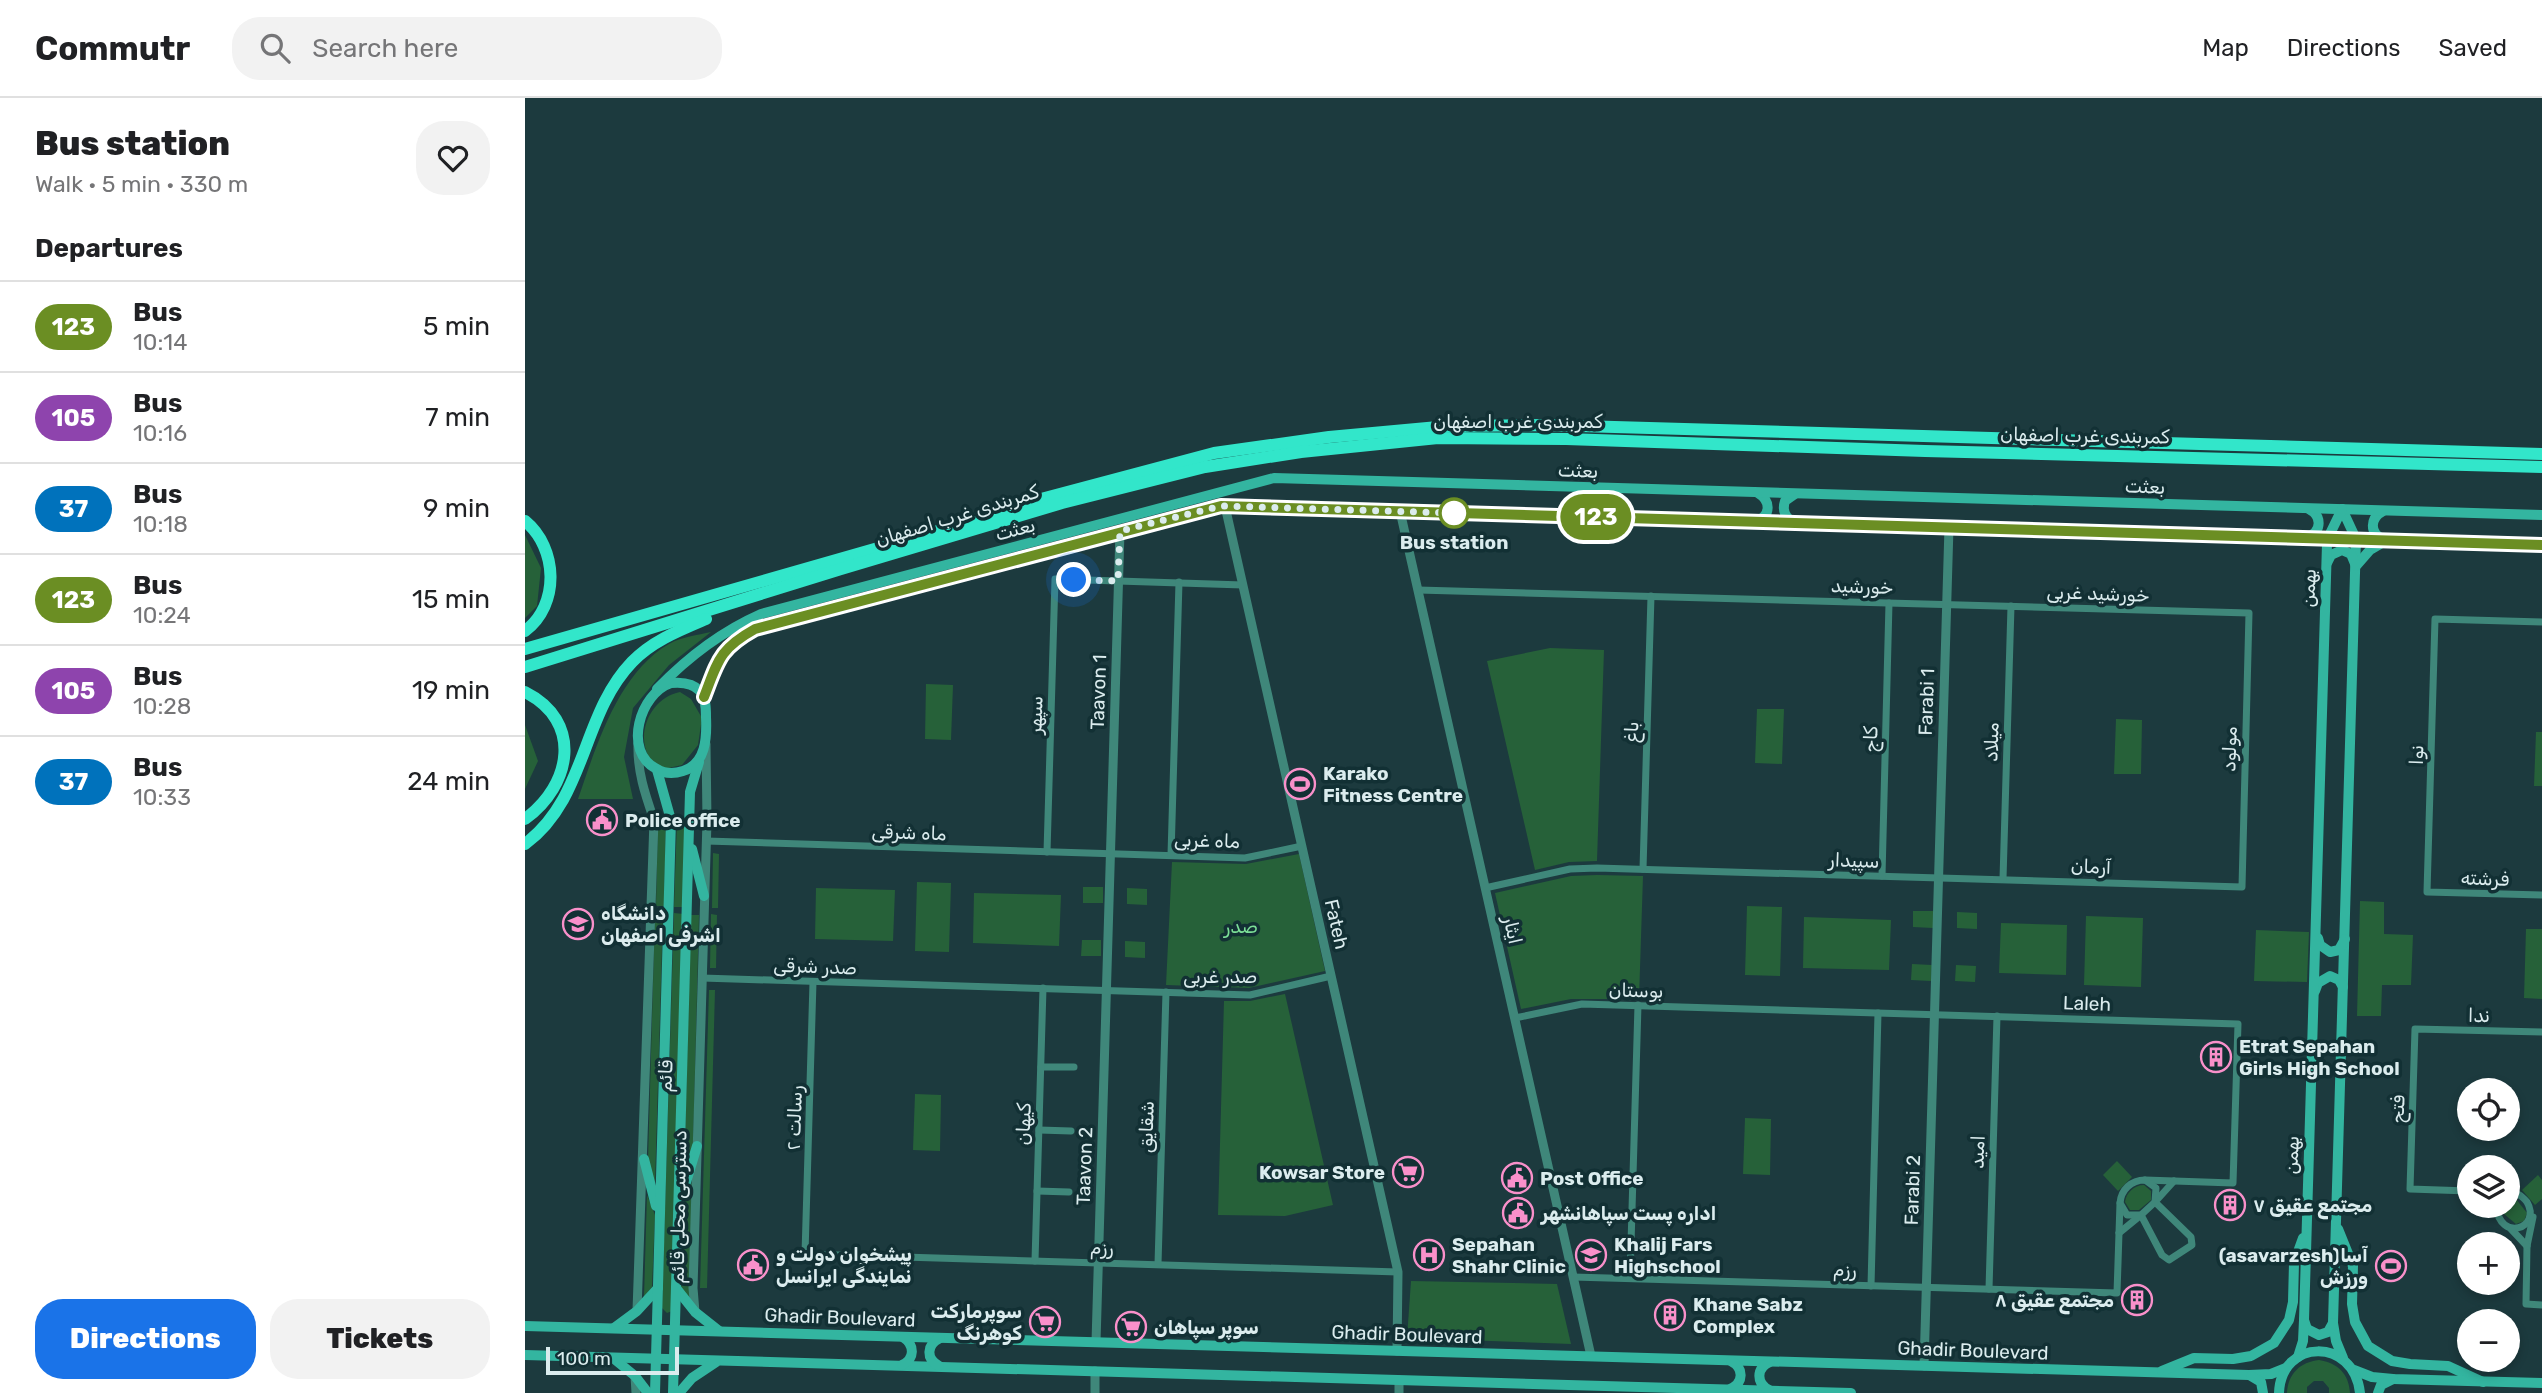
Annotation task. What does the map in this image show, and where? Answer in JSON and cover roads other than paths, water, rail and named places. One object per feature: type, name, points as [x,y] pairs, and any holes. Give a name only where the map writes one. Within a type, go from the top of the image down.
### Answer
[{"type":"highway","name":"کمربندی غرب اصفهان","points":[[525,649],[1041,499],[1214,453],[1329,437],[1449,426],[1545,425],[2542,454]]},
{"type":"highway","name":"کمربندی غرب اصفهان","points":[[525,667],[1062,503],[1205,467],[1301,452],[1438,438],[1566,439],[2542,467]]},
{"type":"highway","points":[[525,521],[540,537],[549,559],[550,577],[548,597],[542,614],[525,631]]},
{"type":"highway","points":[[525,844],[557,813],[580,767],[604,704],[632,661],[674,632],[765,593]]},
{"type":"highway","points":[[525,692],[543,703],[556,716],[562,727],[565,757],[553,787],[541,805],[525,819]]},
{"type":"main road","name":"بعثت","points":[[657,689],[695,652],[736,625],[761,614],[1274,478],[2542,515]]},
{"type":"main road","points":[[1753,522],[1762,519],[1768,508],[1763,495],[1754,492]]},
{"type":"main road","points":[[1798,494],[1788,498],[1784,509],[1786,517],[1798,523]]},
{"type":"main road","name":"بعثت","points":[[704,697],[722,653],[734,641],[755,629],[1120,531],[1225,506],[2542,545]]},
{"type":"main road","points":[[2305,508],[2316,515],[2319,523],[2316,532],[2304,538],[2320,549],[2326,567]]},
{"type":"main road","points":[[2342,509],[2356,539],[2333,1323],[2343,1359]]},
{"type":"main road","name":"بهمن","points":[[2298,1357],[2303,1341],[2304,1320],[2326,567],[2328,538],[2342,509]]},
{"type":"main road","points":[[2387,511],[2375,517],[2372,525],[2378,537],[2387,540]]},
{"type":"main road","points":[[2356,566],[2370,550],[2387,540]]},
{"type":"main road","points":[[2326,567],[2331,555],[2342,550],[2351,554],[2356,566]]},
{"type":"main road","points":[[671,683],[686,683],[699,689],[704,697],[705,746],[699,762],[680,772],[657,769],[641,753],[638,738],[647,701],[657,689],[671,683]]},
{"type":"main road","name":"قائم","points":[[675,1390],[690,792],[699,762]]},
{"type":"main road","name":"قائم","points":[[655,1388],[671,820],[657,769]]},
{"type":"main road","points":[[689,838],[704,896]]},
{"type":"main road","points":[[2316,934],[2321,945],[2330,951],[2339,950],[2346,937]]},
{"type":"main road","points":[[2314,993],[2318,982],[2330,976],[2339,980],[2344,991]]},
{"type":"main road","points":[[679,1206],[697,1146]]},
{"type":"main road","points":[[644,1159],[660,1219]]},
{"type":"main road","points":[[2337,1226],[2353,1266],[2352,1304],[2355,1322],[2368,1346],[2392,1361],[2448,1366],[2483,1382]]},
{"type":"main road","points":[[2157,1373],[2194,1358],[2232,1359],[2251,1356],[2274,1343],[2289,1320],[2293,1302],[2294,1263],[2307,1228]]},
{"type":"main road","points":[[614,1328],[637,1311],[658,1287]]},
{"type":"main road","points":[[676,1288],[695,1312],[720,1332]]},
{"type":"main road","points":[[657,1306],[666,1316],[674,1314],[676,1307]]},
{"type":"main road","points":[[2304,1320],[2307,1329],[2319,1335],[2328,1332],[2333,1323]]},
{"type":"main road","name":"Ghadir Boulevard","points":[[525,1326],[2157,1373],[2249,1375],[2271,1374],[2286,1368]]},
{"type":"main road","points":[[898,1337],[907,1340],[913,1352],[906,1363],[898,1366]]},
{"type":"main road","points":[[943,1367],[935,1364],[929,1352],[932,1344],[944,1338]]},
{"type":"main road","points":[[2279,1393],[2286,1368],[2298,1357],[2321,1351],[2343,1359],[2354,1370],[2360,1393]]},
{"type":"main road","points":[[525,1355],[1851,1393]]},
{"type":"main road","points":[[613,1358],[635,1377],[648,1393]]},
{"type":"main road","points":[[1726,1390],[1738,1384],[1741,1375],[1735,1363],[1727,1360]]},
{"type":"main road","points":[[655,1388],[660,1374],[667,1373],[672,1376],[675,1390],[719,1361]]},
{"type":"main road","points":[[1773,1391],[1764,1388],[1759,1376],[1765,1364],[1774,1362]]},
{"type":"main road","points":[[2354,1370],[2372,1377],[2393,1379],[2542,1383]]},
{"type":"main road","points":[[2249,1375],[2261,1381],[2263,1393]]},
{"type":"main road","points":[[2378,1393],[2381,1385],[2393,1379]]},
{"type":"street","name":"Fateh","points":[[1225,506],[1398,1272],[1397,1351]]},
{"type":"street","name":"ایثار","points":[[1400,511],[1591,1356]]},
{"type":"street","name":"Farabi 1","points":[[1934,1015],[1949,527]]},
{"type":"street","name":"Taavon 1","points":[[1106,991],[1120,531]]},
{"type":"street","name":"سپهر","points":[[1047,852],[1055,579],[1118,581]]},
{"type":"street","points":[[1118,581],[1243,585]]},
{"type":"street","points":[[1171,855],[1179,582]]},
{"type":"street","name":"خورشید","points":[[1418,590],[1946,604]]},
{"type":"street","name":"باغ","points":[[1643,869],[1651,596]]},
{"type":"street","name":"کاج","points":[[1882,876],[1889,603]]},
{"type":"street","name":"خورشید غربی","points":[[1946,604],[2249,613]]},
{"type":"street","name":"میلاد","points":[[2003,879],[2011,606]]},
{"type":"street","name":"مولود","points":[[2242,887],[2249,613]]},
{"type":"street","name":"نوا","points":[[2427,892],[2435,619],[2542,622]]},
{"type":"street","name":"دسترسی محلی قائم","points":[[695,1312],[693,1288],[706,841],[706,725]]},
{"type":"street","name":"دسترسی محلی قائم","points":[[637,1311],[654,820],[637,762],[638,738]]},
{"type":"street","name":"ماه شرقی","points":[[706,841],[1110,854]]},
{"type":"street","name":"ماه غربی","points":[[1110,854],[1245,858],[1302,846]]},
{"type":"street","name":"سپیدار","points":[[1485,888],[1570,869],[1938,878]]},
{"type":"street","name":"آرمان","points":[[1938,878],[2242,887]]},
{"type":"street","name":"فرشته","points":[[2427,892],[2542,895]]},
{"type":"street","name":"صدر غربی","points":[[1106,991],[1250,995],[1331,976]]},
{"type":"street","name":"صدر شرقی","points":[[702,978],[1106,991]]},
{"type":"street","name":"رسالت ۲","points":[[806,1254],[813,982]]},
{"type":"street","name":"کیهان","points":[[1035,1261],[1043,988]]},
{"type":"street","name":"Taavon 2","points":[[1096,1342],[1106,991]]},
{"type":"street","name":"شقایق","points":[[1158,1264],[1166,992]]},
{"type":"street","name":"بوستان","points":[[1515,1018],[1571,1005],[1878,1013]]},
{"type":"street","points":[[1630,1278],[1639,1006]]},
{"type":"street","points":[[1871,1286],[1878,1013]]},
{"type":"street","name":"Laleh","points":[[1878,1013],[2238,1024],[2233,1183],[2174,1181]]},
{"type":"street","name":"Farabi 2","points":[[1924,1366],[1934,1015]]},
{"type":"street","name":"امید","points":[[1989,1289],[1997,1016]]},
{"type":"street","name":"ندا","points":[[2415,1029],[2542,1032]]},
{"type":"street","name":"فتح","points":[[2415,1029],[2410,1189],[2457,1191]]},
{"type":"street","points":[[1041,1067],[1074,1067]]},
{"type":"street","points":[[1039,1129],[1071,1131]]},
{"type":"street","points":[[2141,1215],[2162,1255],[2169,1260],[2192,1245],[2191,1237],[2155,1202],[2156,1188],[2145,1180]]},
{"type":"street","points":[[2119,1233],[2120,1203],[2124,1190],[2135,1181],[2174,1181]]},
{"type":"street","points":[[2119,1233],[2155,1202],[2174,1181]]},
{"type":"street","points":[[1037,1191],[1069,1192]]},
{"type":"street","points":[[2520,1195],[2529,1204],[2533,1217],[2527,1246],[2526,1304],[2542,1305]]},
{"type":"street","points":[[2120,1203],[2127,1215],[2141,1215]]},
{"type":"street","points":[[2510,1228],[2524,1228],[2533,1217]]},
{"type":"street","points":[[2502,1218],[2527,1246]]},
{"type":"street","name":"رزم","points":[[1573,1277],[2117,1293],[2119,1233]]},
{"type":"street","name":"رزم","points":[[806,1254],[1398,1272]]},
{"type":"street","points":[[1095,1371],[1095,1393]]},
{"type":"street","points":[[635,1377],[636,1393]]},
{"type":"street","points":[[689,1393],[692,1378]]},
{"type":"street","points":[[1399,1380],[1399,1393]]},
{"type":"place","name":"Bus station","points":[[1454,513]]},
{"type":"place","name":"Karako Fitness Centre","points":[[1300,784]]},
{"type":"place","name":"Police office","points":[[602,820]]},
{"type":"place","name":"دانشگاه اشرفی اصفهان","points":[[578,924]]},
{"type":"place","name":"Etrat Sepahan Girls High School","points":[[2216,1057]]},
{"type":"place","name":"Kowsar Store","points":[[1408,1172]]},
{"type":"place","name":"Post Office","points":[[1517,1178]]},
{"type":"place","name":"مجتمع عقیق ۷","points":[[2230,1205]]},
{"type":"place","name":"اداره پست سپاهانشهر","points":[[1518,1213]]},
{"type":"place","name":"Sepahan Shahr Clinic","points":[[1429,1255]]},
{"type":"place","name":"Khalij Fars Highschool","points":[[1591,1255]]},
{"type":"place","name":"پیشخوان دولت و نمایندگی ایرانسل","points":[[753,1265]]},
{"type":"place","name":"(asavarzesh)آسا ورزش","points":[[2391,1266]]},
{"type":"place","name":"مجتمع عقیق ۸","points":[[2137,1300]]},
{"type":"place","name":"Khane Sabz Complex","points":[[1670,1315]]},
{"type":"place","name":"سوپرمارکت کوهرنگ","points":[[1045,1322]]},
{"type":"place","name":"سوپر سپاهان","points":[[1131,1327]]},
{"type":"park label","name":"صدر","points":[[1241,926]]}]
